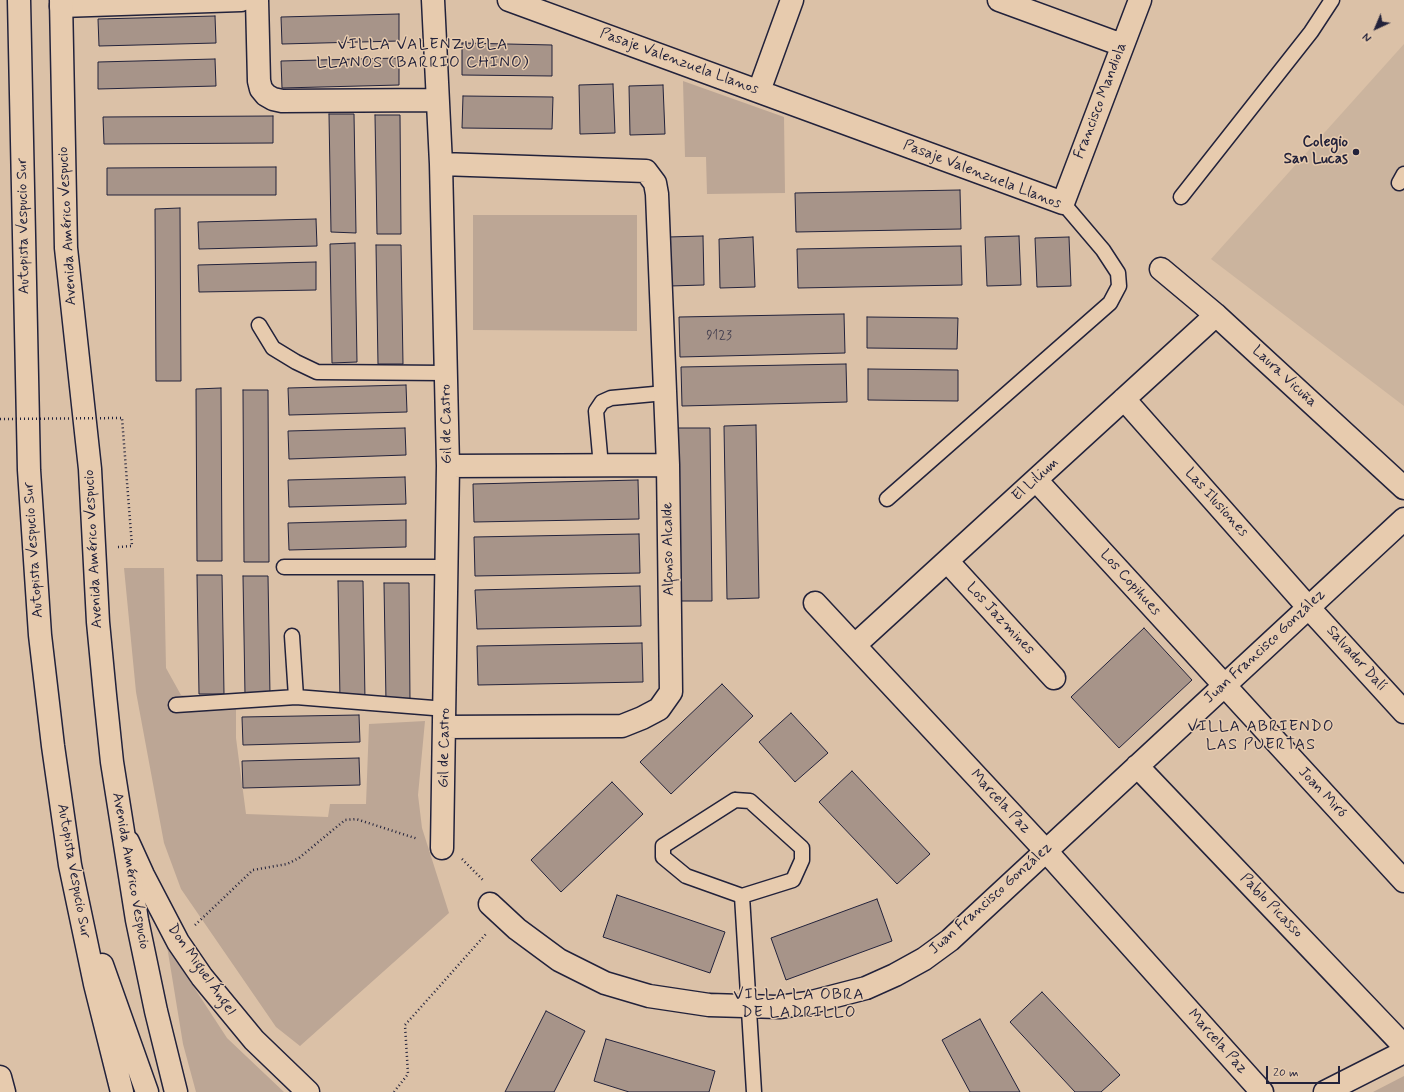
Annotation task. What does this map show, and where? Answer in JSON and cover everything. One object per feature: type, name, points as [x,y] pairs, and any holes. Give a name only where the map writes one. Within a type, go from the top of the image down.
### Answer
[{"type":"main road","name":"Autopista Vespucio Sur","points":[[19,0],[26,361],[32,528],[43,670],[63,820],[78,905],[95,984],[122,1092]]},
{"type":"main road","points":[[61,3],[242,0]]},
{"type":"main road","points":[[257,0],[259,81],[261,89],[266,95],[273,99],[282,101],[437,100]]},
{"type":"main road","name":"Gil de Castro","points":[[433,0],[441,164],[448,466],[446,718],[442,848]]},
{"type":"main road","name":"Pasaje Valenzuela Llanos","points":[[509,0],[1063,203]]},
{"type":"main road","points":[[759,91],[792,0]]},
{"type":"main road","points":[[999,0],[1122,45]]},
{"type":"main road","name":"Francisco Mandiola","points":[[1063,203],[1140,0]]},
{"type":"main road","name":"Avenida Américo Vespucio","points":[[61,3],[66,248],[90,469],[94,549],[105,695],[122,829],[137,920],[156,1011],[176,1092]]},
{"type":"main road","name":"Alfonso Alcalde","points":[[441,164],[646,171],[655,182],[657,194],[668,465],[671,692],[659,708],[642,718],[622,726],[446,718]]},
{"type":"main road","name":"Laura Vicuña","points":[[1161,269],[1216,315],[1404,488]]},
{"type":"main road","name":"El Lilium","points":[[855,645],[1216,315]]},
{"type":"main road","name":"Las Ilusiones","points":[[1124,399],[1308,607]]},
{"type":"main road","points":[[448,466],[668,465]]},
{"type":"main road","name":"Los Copihues","points":[[1036,480],[1223,686]]},
{"type":"main road","name":"Juan Francisco González","points":[[490,904],[517,929],[559,960],[605,983],[629,992],[669,1000],[709,1005],[779,1007],[816,1002],[866,988],[896,975],[924,959],[950,940],[1404,519]]},
{"type":"main road","name":"Los Jazmines","points":[[947,561],[1054,678]]},
{"type":"main road","name":"Marcela Paz","points":[[816,603],[1046,851],[1262,1092]]},
{"type":"main road","name":"Salvador Dalí","points":[[1308,607],[1404,712]]},
{"type":"main road","name":"Joan Miró","points":[[1223,686],[1404,881]]},
{"type":"main road","name":"Pablo Picasso","points":[[1138,766],[1404,1046]]},
{"type":"main road","name":"Don Miguel Ángel","points":[[122,829],[143,876],[178,942],[219,999],[238,1022],[275,1062],[308,1092]]},
{"type":"main road","points":[[78,905],[118,1008],[147,1092]]},
{"type":"main road","points":[[1325,1092],[1404,1052]]},
{"type":"main road","points":[[0,1077],[4,1092]]},
{"type":"lane","points":[[1181,197],[1311,32],[1332,0]]},
{"type":"lane","name":"Pasaje Valenzuela Llanos","points":[[887,499],[1110,303],[1119,286],[1118,273],[1103,250],[1063,203]]},
{"type":"lane","points":[[259,324],[273,348],[296,362],[317,372],[446,373]]},
{"type":"lane","points":[[601,466],[596,411],[602,402],[611,398],[665,393]]},
{"type":"lane","points":[[284,567],[447,567]]},
{"type":"lane","points":[[292,636],[296,697]]},
{"type":"lane","points":[[176,705],[296,697],[446,718]]},
{"type":"lane","points":[[735,800],[750,800],[802,848],[802,860],[793,880],[742,896],[686,876],[663,857],[663,846],[735,800]]},
{"type":"lane","points":[[742,896],[754,1092]]},
{"type":"path","points":[[0,419],[122,418],[132,546],[94,549]]},
{"type":"path","points":[[178,942],[242,879],[254,870],[287,864],[299,858],[345,820],[356,819],[442,848],[466,861],[484,879],[490,904]]},
{"type":"path","points":[[394,1092],[408,1074],[405,1025],[487,935],[482,931]]},
{"type":"shaded area","name":"Colegio San Lucas","points":[[1404,44],[1404,406],[1211,259]]},
{"type":"shaded area","points":[[683,81],[784,117],[785,193],[707,194],[706,157],[685,157]]},
{"type":"shaded area","points":[[473,215],[637,215],[637,331],[473,330]]},
{"type":"shaded area","points":[[124,568],[164,568],[166,668],[181,695],[236,702],[236,738],[246,814],[328,817],[330,804],[366,804],[369,724],[425,721],[418,795],[422,828],[449,913],[300,1046],[276,1027],[181,889],[164,843],[136,692]]},
{"type":"shaded area","points":[[167,946],[227,1038],[284,1092],[196,1092],[183,1044]]},
{"type":"shaded area","points":[[1404,1076],[1404,1092],[1373,1092]]},
{"type":"building","points":[[399,14],[399,41],[282,44],[281,17]]},
{"type":"building","points":[[215,16],[216,43],[99,46],[98,19]]},
{"type":"building","points":[[462,43],[552,45],[552,76],[462,75]]},
{"type":"building","points":[[399,58],[399,85],[282,88],[281,61]]},
{"type":"building","points":[[215,59],[216,86],[98,89],[98,62]]},
{"type":"building","points":[[613,84],[615,133],[580,134],[579,85]]},
{"type":"building","points":[[663,85],[665,134],[630,135],[629,86]]},
{"type":"building","points":[[463,96],[553,97],[552,129],[462,128]]},
{"type":"building","points":[[329,114],[354,114],[356,233],[331,232]]},
{"type":"building","points":[[375,115],[400,115],[401,234],[377,234]]},
{"type":"building","points":[[273,116],[273,143],[104,144],[103,117]]},
{"type":"building","points":[[276,167],[276,195],[107,195],[107,168]]},
{"type":"building","points":[[960,190],[961,229],[796,232],[795,193]]},
{"type":"building","points":[[180,208],[181,381],[156,381],[155,209]]},
{"type":"building","points":[[316,219],[317,246],[199,249],[198,222]]},
{"type":"building","points":[[703,236],[704,285],[670,286],[668,237]]},
{"type":"building","points":[[1019,236],[1021,285],[987,286],[985,237]]},
{"type":"building","points":[[753,237],[755,287],[720,288],[719,239]]},
{"type":"building","points":[[1069,237],[1071,286],[1037,287],[1035,238]]},
{"type":"building","points":[[355,243],[357,362],[332,363],[330,244]]},
{"type":"building","points":[[376,245],[401,245],[403,364],[378,364]]},
{"type":"building","points":[[961,246],[962,285],[798,288],[797,249]]},
{"type":"building","points":[[316,262],[316,290],[199,292],[198,265]]},
{"type":"building","points":[[844,314],[845,353],[680,357],[679,317]]},
{"type":"building","points":[[867,317],[958,318],[957,349],[867,348]]},
{"type":"building","points":[[846,364],[847,402],[682,406],[681,367]]},
{"type":"building","points":[[868,369],[958,370],[958,401],[868,400]]},
{"type":"building","points":[[406,385],[407,412],[289,415],[288,388]]},
{"type":"building","points":[[221,388],[222,561],[197,561],[196,389]]},
{"type":"building","points":[[243,390],[268,390],[269,562],[244,562]]},
{"type":"building","points":[[756,425],[759,598],[727,599],[724,426]]},
{"type":"building","points":[[405,428],[406,455],[289,459],[288,431]]},
{"type":"building","points":[[678,428],[710,428],[712,601],[681,601]]},
{"type":"building","points":[[405,477],[406,504],[289,507],[288,480]]},
{"type":"building","points":[[638,480],[639,519],[474,522],[473,484]]},
{"type":"building","points":[[406,520],[406,547],[289,550],[288,523]]},
{"type":"building","points":[[639,534],[640,573],[475,576],[474,537]]},
{"type":"building","points":[[197,575],[222,575],[224,694],[199,694]]},
{"type":"building","points":[[243,576],[268,576],[270,695],[245,695]]},
{"type":"building","points":[[338,581],[363,581],[365,700],[340,700]]},
{"type":"building","points":[[384,583],[409,583],[410,701],[386,702]]},
{"type":"building","points":[[640,586],[641,626],[477,629],[475,590]]},
{"type":"building","points":[[1144,628],[1192,680],[1119,748],[1071,697]]},
{"type":"building","points":[[642,643],[643,682],[478,685],[477,646]]},
{"type":"building","points":[[722,684],[753,716],[671,794],[640,762]]},
{"type":"building","points":[[791,713],[828,753],[795,782],[759,742]]},
{"type":"building","points":[[359,715],[360,742],[243,745],[242,717]]},
{"type":"building","points":[[359,758],[360,785],[243,788],[242,761]]},
{"type":"building","points":[[852,771],[930,854],[897,884],[819,802]]},
{"type":"building","points":[[612,782],[643,814],[561,892],[531,860]]},
{"type":"building","points":[[617,895],[725,932],[710,973],[603,937]]},
{"type":"building","points":[[877,899],[892,941],[786,980],[771,938]]},
{"type":"building","points":[[1042,992],[1120,1075],[1101,1092],[1075,1092],[1010,1022]]},
{"type":"building","points":[[546,1011],[585,1031],[554,1092],[505,1092]]},
{"type":"building","points":[[980,1019],[1020,1092],[970,1092],[942,1040]]},
{"type":"building","points":[[606,1039],[715,1071],[709,1092],[629,1092],[594,1081]]},
{"type":"place","name":"Colegio San Lucas","points":[[1356,152]]},
{"type":"district","name":"VILLA VALENZUELA LLANOS (BARRIO CHINO)","points":[[423,55]]},
{"type":"district","name":"VILLA ABRIENDO LAS PUERTAS","points":[[1261,737]]},
{"type":"district","name":"VILLA LA OBRA DE LADRILLO","points":[[799,1005]]}]
